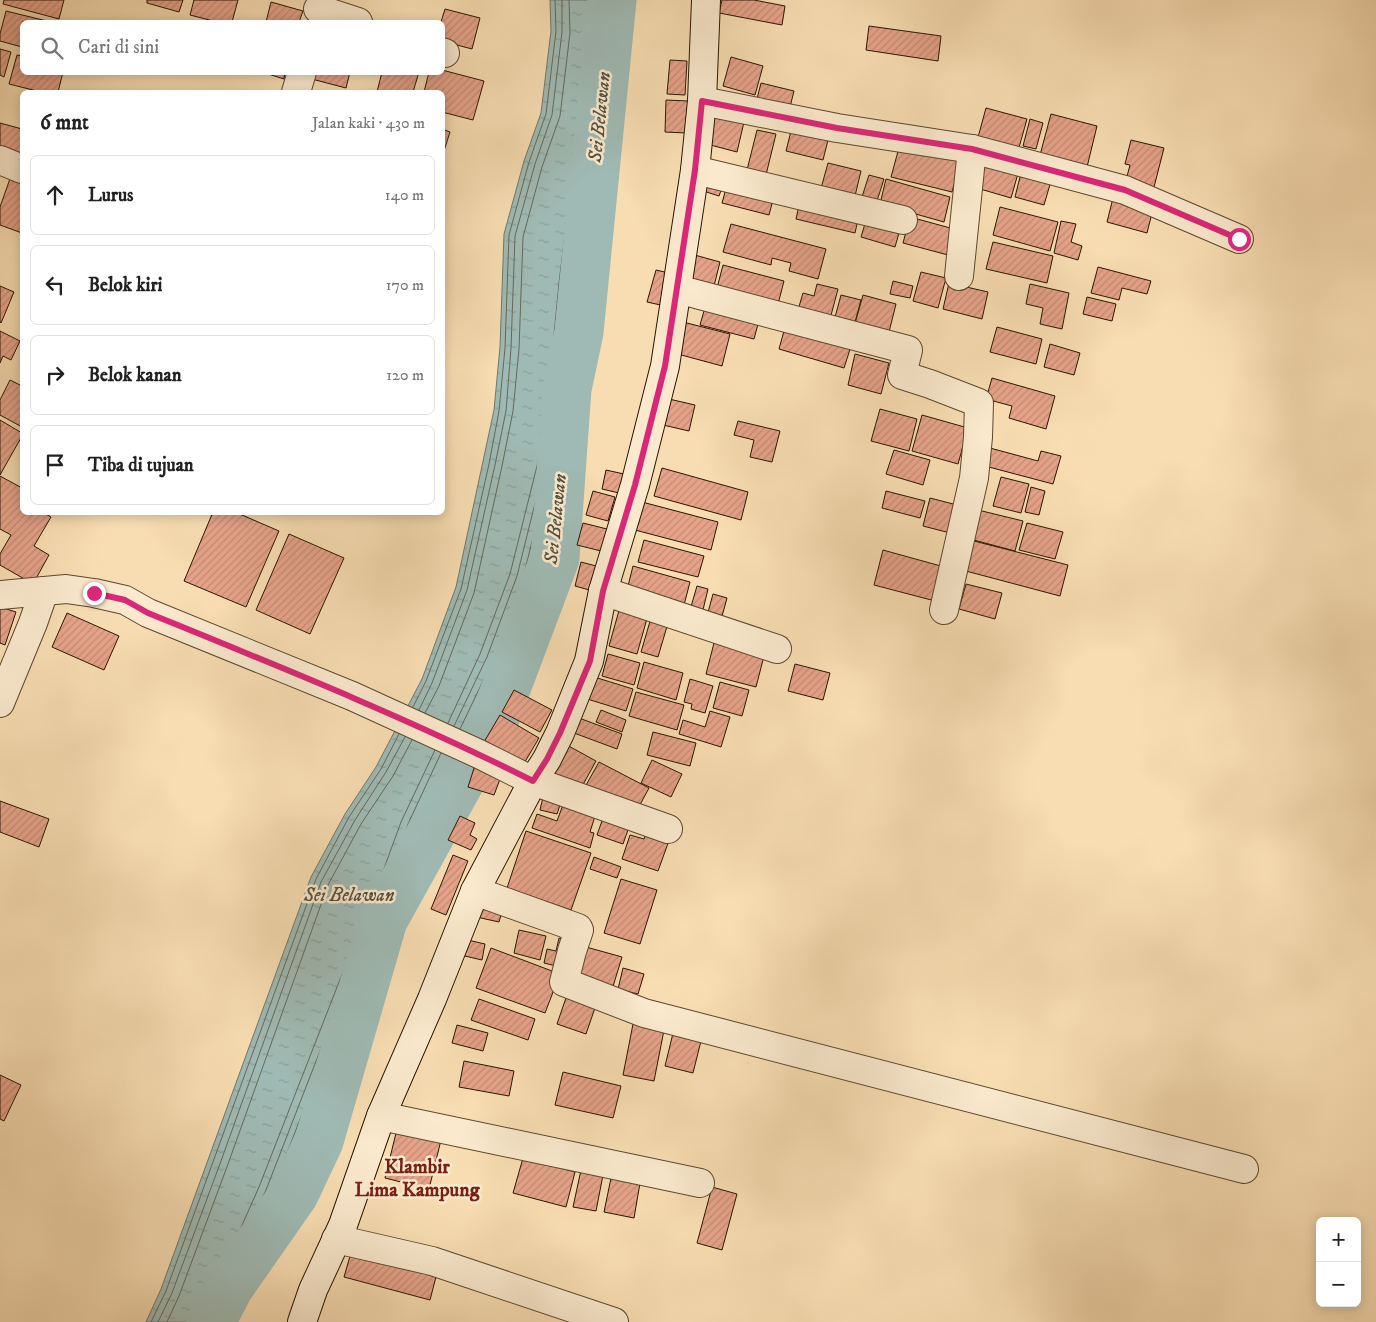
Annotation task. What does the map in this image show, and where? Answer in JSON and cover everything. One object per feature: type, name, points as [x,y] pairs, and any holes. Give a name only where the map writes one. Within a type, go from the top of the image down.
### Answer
[{"type":"street","points":[[302,1322],[313,1290],[343,1225],[381,1116],[432,999],[475,891],[560,733],[590,661],[603,591],[635,485],[663,375],[695,170],[702,101],[706,0]]},
{"type":"street","points":[[310,10],[350,20]]},
{"type":"street","points":[[297,90],[301,75]]},
{"type":"street","points":[[702,101],[837,128],[972,149],[1125,190],[1239,239]]},
{"type":"street","points":[[959,276],[972,149]]},
{"type":"street","points":[[0,160],[20,168]]},
{"type":"street","points":[[695,170],[903,220]]},
{"type":"street","points":[[677,289],[908,350],[902,376],[930,384],[979,403],[974,478],[944,610]]},
{"type":"street","points":[[0,595],[66,590],[94,593],[125,600],[148,613],[352,696],[533,781],[668,829]]},
{"type":"street","points":[[0,703],[44,591]]},
{"type":"street","points":[[603,591],[777,649]]},
{"type":"street","points":[[475,891],[579,929],[564,982],[644,1013],[1244,1169]]},
{"type":"street","points":[[381,1116],[700,1183]]},
{"type":"street","points":[[336,1239],[432,1261],[614,1322]]},
{"type":"water","name":"Sei Belawan","points":[[550,0],[628,0],[612,59],[591,171],[562,441],[528,580],[498,662],[418,829],[388,911],[277,1194],[219,1322],[146,1322],[161,1289],[311,877],[345,814],[376,767],[422,679],[456,587],[494,410],[500,347],[504,234],[524,161],[541,113],[551,31]]},
{"type":"building","points":[[4,0],[64,0],[59,19],[3,4]]},
{"type":"building","points":[[147,0],[183,0],[179,12],[147,3]]},
{"type":"building","points":[[194,0],[238,0],[233,20],[209,20],[190,15]]},
{"type":"building","points":[[722,0],[754,0],[785,6],[782,25],[719,13]]},
{"type":"building","points":[[271,2],[303,11],[300,20],[266,20]]},
{"type":"building","points":[[445,9],[480,18],[472,49],[445,42],[445,20],[442,20]]},
{"type":"building","points":[[6,11],[43,20],[20,20],[20,46],[0,41]]},
{"type":"building","points":[[869,26],[941,36],[938,61],[866,50]]},
{"type":"building","points":[[0,49],[11,52],[4,77],[0,75]]},
{"type":"building","points":[[17,55],[20,56],[20,75],[62,75],[58,90],[33,90],[9,84]]},
{"type":"building","points":[[731,57],[763,66],[755,95],[723,86]]},
{"type":"building","points":[[670,60],[687,61],[685,95],[667,94]]},
{"type":"building","points":[[445,71],[484,81],[473,120],[445,113],[445,90],[424,90],[428,75],[445,75]]},
{"type":"building","points":[[271,75],[285,75],[284,79]]},
{"type":"building","points":[[309,75],[349,75],[346,88],[308,78]]},
{"type":"building","points":[[381,75],[418,75],[414,90],[378,90]]},
{"type":"building","points":[[761,83],[794,91],[789,111],[756,103]]},
{"type":"building","points":[[666,100],[688,101],[686,133],[665,132]]},
{"type":"building","points":[[986,108],[1027,119],[1018,151],[977,141]]},
{"type":"building","points":[[707,112],[744,122],[737,152],[699,142]]},
{"type":"building","points":[[1051,114],[1097,126],[1087,167],[1040,155]]},
{"type":"building","points":[[1030,119],[1043,123],[1036,149],[1023,146]]},
{"type":"building","points":[[0,123],[20,128],[20,156],[0,150]]},
{"type":"building","points":[[793,123],[830,132],[823,160],[786,151]]},
{"type":"building","points":[[445,130],[450,132],[445,148]]},
{"type":"building","points":[[757,130],[776,134],[765,179],[746,174]]},
{"type":"building","points":[[1131,140],[1164,148],[1153,191],[1125,184],[1130,165],[1125,164]]},
{"type":"building","points":[[900,144],[961,159],[952,192],[891,177]]},
{"type":"building","points":[[978,158],[1019,170],[1011,198],[970,186]]},
{"type":"building","points":[[828,163],[861,171],[854,200],[820,192]]},
{"type":"building","points":[[12,173],[20,175],[20,232],[0,225],[0,207]]},
{"type":"building","points":[[1021,173],[1051,181],[1044,205],[1015,197]]},
{"type":"building","points":[[869,175],[884,179],[876,204],[861,200]]},
{"type":"building","points":[[698,177],[723,185],[719,196],[694,188]]},
{"type":"building","points":[[886,179],[950,197],[944,222],[880,204]]},
{"type":"building","points":[[727,185],[774,196],[769,215],[722,203]]},
{"type":"building","points":[[1114,194],[1154,205],[1147,233],[1107,222]]},
{"type":"building","points":[[800,201],[859,215],[855,233],[796,219]]},
{"type":"building","points":[[1000,207],[1058,222],[1050,251],[993,235]]},
{"type":"building","points":[[867,217],[901,226],[895,247],[861,237]]},
{"type":"building","points":[[910,217],[954,229],[948,255],[903,243]]},
{"type":"building","points":[[1061,221],[1076,224],[1071,242],[1082,246],[1078,260],[1054,253]]},
{"type":"building","points":[[731,224],[826,249],[818,279],[789,271],[791,263],[772,258],[771,265],[723,252]]},
{"type":"building","points":[[993,242],[1053,256],[1047,283],[986,269]]},
{"type":"building","points":[[691,254],[720,262],[713,290],[684,282]]},
{"type":"building","points":[[723,265],[784,281],[777,308],[716,292]]},
{"type":"building","points":[[1098,267],[1151,281],[1147,294],[1122,288],[1119,300],[1091,293]]},
{"type":"building","points":[[656,270],[673,274],[665,306],[647,302]]},
{"type":"building","points":[[921,272],[946,278],[938,308],[913,301]]},
{"type":"building","points":[[893,281],[913,286],[910,298],[890,294]]},
{"type":"building","points":[[949,283],[988,292],[982,319],[943,309]]},
{"type":"building","points":[[817,284],[838,289],[830,319],[798,310],[803,293],[814,296]]},
{"type":"building","points":[[1030,284],[1069,293],[1062,329],[1040,324],[1043,308],[1026,304]]},
{"type":"building","points":[[0,286],[14,292],[1,323],[0,322]]},
{"type":"building","points":[[841,295],[861,300],[854,326],[834,321]]},
{"type":"building","points":[[863,295],[896,304],[888,336],[854,327]]},
{"type":"building","points":[[1087,297],[1116,304],[1112,321],[1083,314]]},
{"type":"building","points":[[706,304],[758,324],[754,339],[700,325]]},
{"type":"building","points":[[787,320],[853,340],[844,368],[779,349]]},
{"type":"building","points":[[683,322],[730,334],[722,366],[674,353]]},
{"type":"building","points":[[997,327],[1042,339],[1036,364],[990,352]]},
{"type":"building","points":[[0,331],[20,341],[11,360],[3,356],[0,363]]},
{"type":"building","points":[[1050,344],[1080,353],[1074,375],[1044,367]]},
{"type":"building","points":[[855,354],[889,363],[881,394],[848,385]]},
{"type":"building","points":[[992,378],[1055,396],[1046,429],[1009,418],[1012,406],[986,399]]},
{"type":"building","points":[[10,380],[20,385],[20,426],[0,415],[0,400]]},
{"type":"building","points":[[669,399],[695,405],[689,431],[663,425]]},
{"type":"building","points":[[880,409],[917,419],[909,451],[871,441]]},
{"type":"building","points":[[922,415],[968,428],[958,464],[912,451]]},
{"type":"building","points":[[0,420],[20,432],[20,440],[0,475]]},
{"type":"building","points":[[738,421],[780,431],[772,462],[750,457],[754,440],[734,435]]},
{"type":"building","points":[[990,448],[1038,461],[1041,451],[1061,456],[1053,484],[985,466]]},
{"type":"building","points":[[894,450],[930,460],[923,485],[886,474]]},
{"type":"building","points":[[662,468],[748,492],[741,520],[654,496]]},
{"type":"building","points":[[606,470],[624,474],[619,493],[602,489]]},
{"type":"building","points":[[0,476],[20,487],[20,515],[47,515],[51,517],[34,546],[49,555],[33,584],[0,565],[0,554],[11,535],[0,529]]},
{"type":"building","points":[[1001,477],[1029,484],[1021,513],[993,506]]},
{"type":"building","points":[[1031,487],[1045,491],[1039,515],[1025,512]]},
{"type":"building","points":[[593,491],[615,497],[608,521],[586,515]]},
{"type":"building","points":[[886,491],[925,501],[920,518],[882,508]]},
{"type":"building","points":[[930,498],[961,506],[954,534],[923,526]]},
{"type":"building","points":[[642,502],[718,522],[711,550],[635,530]]},
{"type":"building","points":[[978,510],[1023,521],[1015,551],[970,539]]},
{"type":"building","points":[[212,515],[242,515],[279,531],[246,607],[184,581]]},
{"type":"building","points":[[583,523],[607,529],[601,551],[577,545]]},
{"type":"building","points":[[1027,523],[1063,532],[1055,559],[1019,550]]},
{"type":"building","points":[[289,534],[344,558],[310,634],[256,610]]},
{"type":"building","points":[[644,540],[704,556],[698,577],[638,562]]},
{"type":"building","points":[[970,540],[1068,565],[1060,596],[962,570]]},
{"type":"building","points":[[883,550],[948,568],[939,602],[874,585]]},
{"type":"building","points":[[581,562],[600,567],[593,591],[575,586]]},
{"type":"building","points":[[633,566],[690,582],[684,605],[627,590]]},
{"type":"building","points":[[966,584],[1002,593],[995,619],[959,609]]},
{"type":"building","points":[[697,586],[708,589],[702,614],[690,610]]},
{"type":"building","points":[[713,594],[727,598],[721,620],[707,616]]},
{"type":"building","points":[[0,607],[16,612],[5,645],[0,643]]},
{"type":"building","points":[[620,607],[648,615],[637,654],[609,646]]},
{"type":"building","points":[[67,613],[119,636],[104,670],[52,647]]},
{"type":"building","points":[[651,618],[668,623],[658,657],[641,652]]},
{"type":"building","points":[[714,643],[764,656],[756,687],[706,674]]},
{"type":"building","points":[[608,654],[640,663],[634,685],[602,676]]},
{"type":"building","points":[[644,662],[683,673],[676,700],[637,688]]},
{"type":"building","points":[[795,664],[830,673],[823,700],[788,691]]},
{"type":"building","points":[[591,676],[633,689],[626,711],[584,698]]},
{"type":"building","points":[[690,679],[713,686],[705,713],[691,709],[692,704],[684,702]]},
{"type":"building","points":[[720,682],[749,690],[742,716],[713,708]]},
{"type":"building","points":[[514,690],[552,710],[540,732],[502,712]]},
{"type":"building","points":[[636,692],[684,705],[677,730],[629,716]]},
{"type":"building","points":[[601,710],[626,720],[622,732],[596,722]]},
{"type":"building","points":[[710,711],[730,717],[721,747],[679,734],[683,720],[705,727]]},
{"type":"building","points":[[500,715],[539,738],[523,765],[484,742]]},
{"type":"building","points":[[579,718],[622,734],[617,749],[574,733]]},
{"type":"building","points":[[653,732],[696,743],[690,766],[647,755]]},
{"type":"building","points":[[565,744],[596,761],[580,790],[549,773]]},
{"type":"building","points":[[652,760],[682,774],[671,797],[641,783]]},
{"type":"building","points":[[476,762],[503,771],[494,795],[468,787]]},
{"type":"building","points":[[599,762],[649,788],[635,814],[585,787]]},
{"type":"building","points":[[543,797],[561,802],[557,814],[540,810]]},
{"type":"building","points":[[0,801],[49,819],[39,847],[0,832]]},
{"type":"building","points":[[564,802],[596,813],[590,832],[594,833],[590,848],[532,828],[537,814],[557,821]]},
{"type":"building","points":[[460,816],[475,823],[470,835],[477,839],[471,850],[448,840]]},
{"type":"building","points":[[603,818],[629,827],[623,844],[597,835]]},
{"type":"building","points":[[648,827],[671,835],[658,871],[622,859],[630,835],[644,839]]},
{"type":"building","points":[[526,831],[591,853],[571,910],[507,888]]},
{"type":"building","points":[[453,855],[468,861],[446,915],[431,909]]},
{"type":"building","points":[[594,857],[621,867],[617,878],[590,869]]},
{"type":"building","points":[[621,879],[657,890],[640,944],[604,933]]},
{"type":"building","points":[[476,897],[504,904],[499,922],[472,916]]},
{"type":"building","points":[[519,930],[546,936],[540,960],[514,953]]},
{"type":"building","points":[[459,938],[485,944],[482,960],[456,954]]},
{"type":"building","points":[[559,938],[571,941],[564,968],[544,963],[547,949],[556,951]]},
{"type":"building","points":[[579,945],[622,957],[611,993],[569,980]]},
{"type":"building","points":[[491,948],[560,974],[545,1013],[476,988]]},
{"type":"building","points":[[623,968],[644,974],[638,994],[618,989]]},
{"type":"building","points":[[568,992],[597,1002],[586,1034],[557,1024]]},
{"type":"building","points":[[479,999],[535,1019],[528,1040],[471,1020]]},
{"type":"building","points":[[634,1019],[665,1025],[654,1081],[623,1075]]},
{"type":"building","points":[[457,1025],[488,1033],[483,1051],[452,1043]]},
{"type":"building","points":[[674,1029],[702,1037],[693,1073],[665,1066]]},
{"type":"building","points":[[464,1061],[514,1071],[509,1096],[459,1087]]},
{"type":"building","points":[[563,1072],[621,1086],[613,1118],[555,1105]]},
{"type":"building","points":[[0,1075],[21,1085],[4,1121],[0,1119]]},
{"type":"building","points":[[398,1125],[442,1136],[429,1189],[385,1178]]},
{"type":"building","points":[[523,1158],[575,1172],[566,1207],[513,1193]]},
{"type":"building","points":[[581,1170],[603,1175],[596,1211],[573,1207]]},
{"type":"building","points":[[611,1178],[640,1183],[634,1218],[604,1212]]},
{"type":"building","points":[[712,1187],[737,1194],[722,1250],[697,1243]]},
{"type":"building","points":[[353,1246],[438,1269],[430,1300],[344,1277]]},
{"type":"waterway","name":"Sei Belawan","points":[[211,1322],[229,1287],[294,1194],[319,1141],[383,920],[494,720],[555,558],[567,389],[579,332],[612,0]]},
{"type":"district","name":"Klambir Lima Kampung","points":[[417,1178]]},
{"type":"route","points":[[94,593],[125,600],[148,613],[352,696],[533,781],[560,733],[590,661],[603,591],[635,485],[665,366],[688,222],[702,101],[837,128],[972,149],[1125,190],[1239,239]]}]
